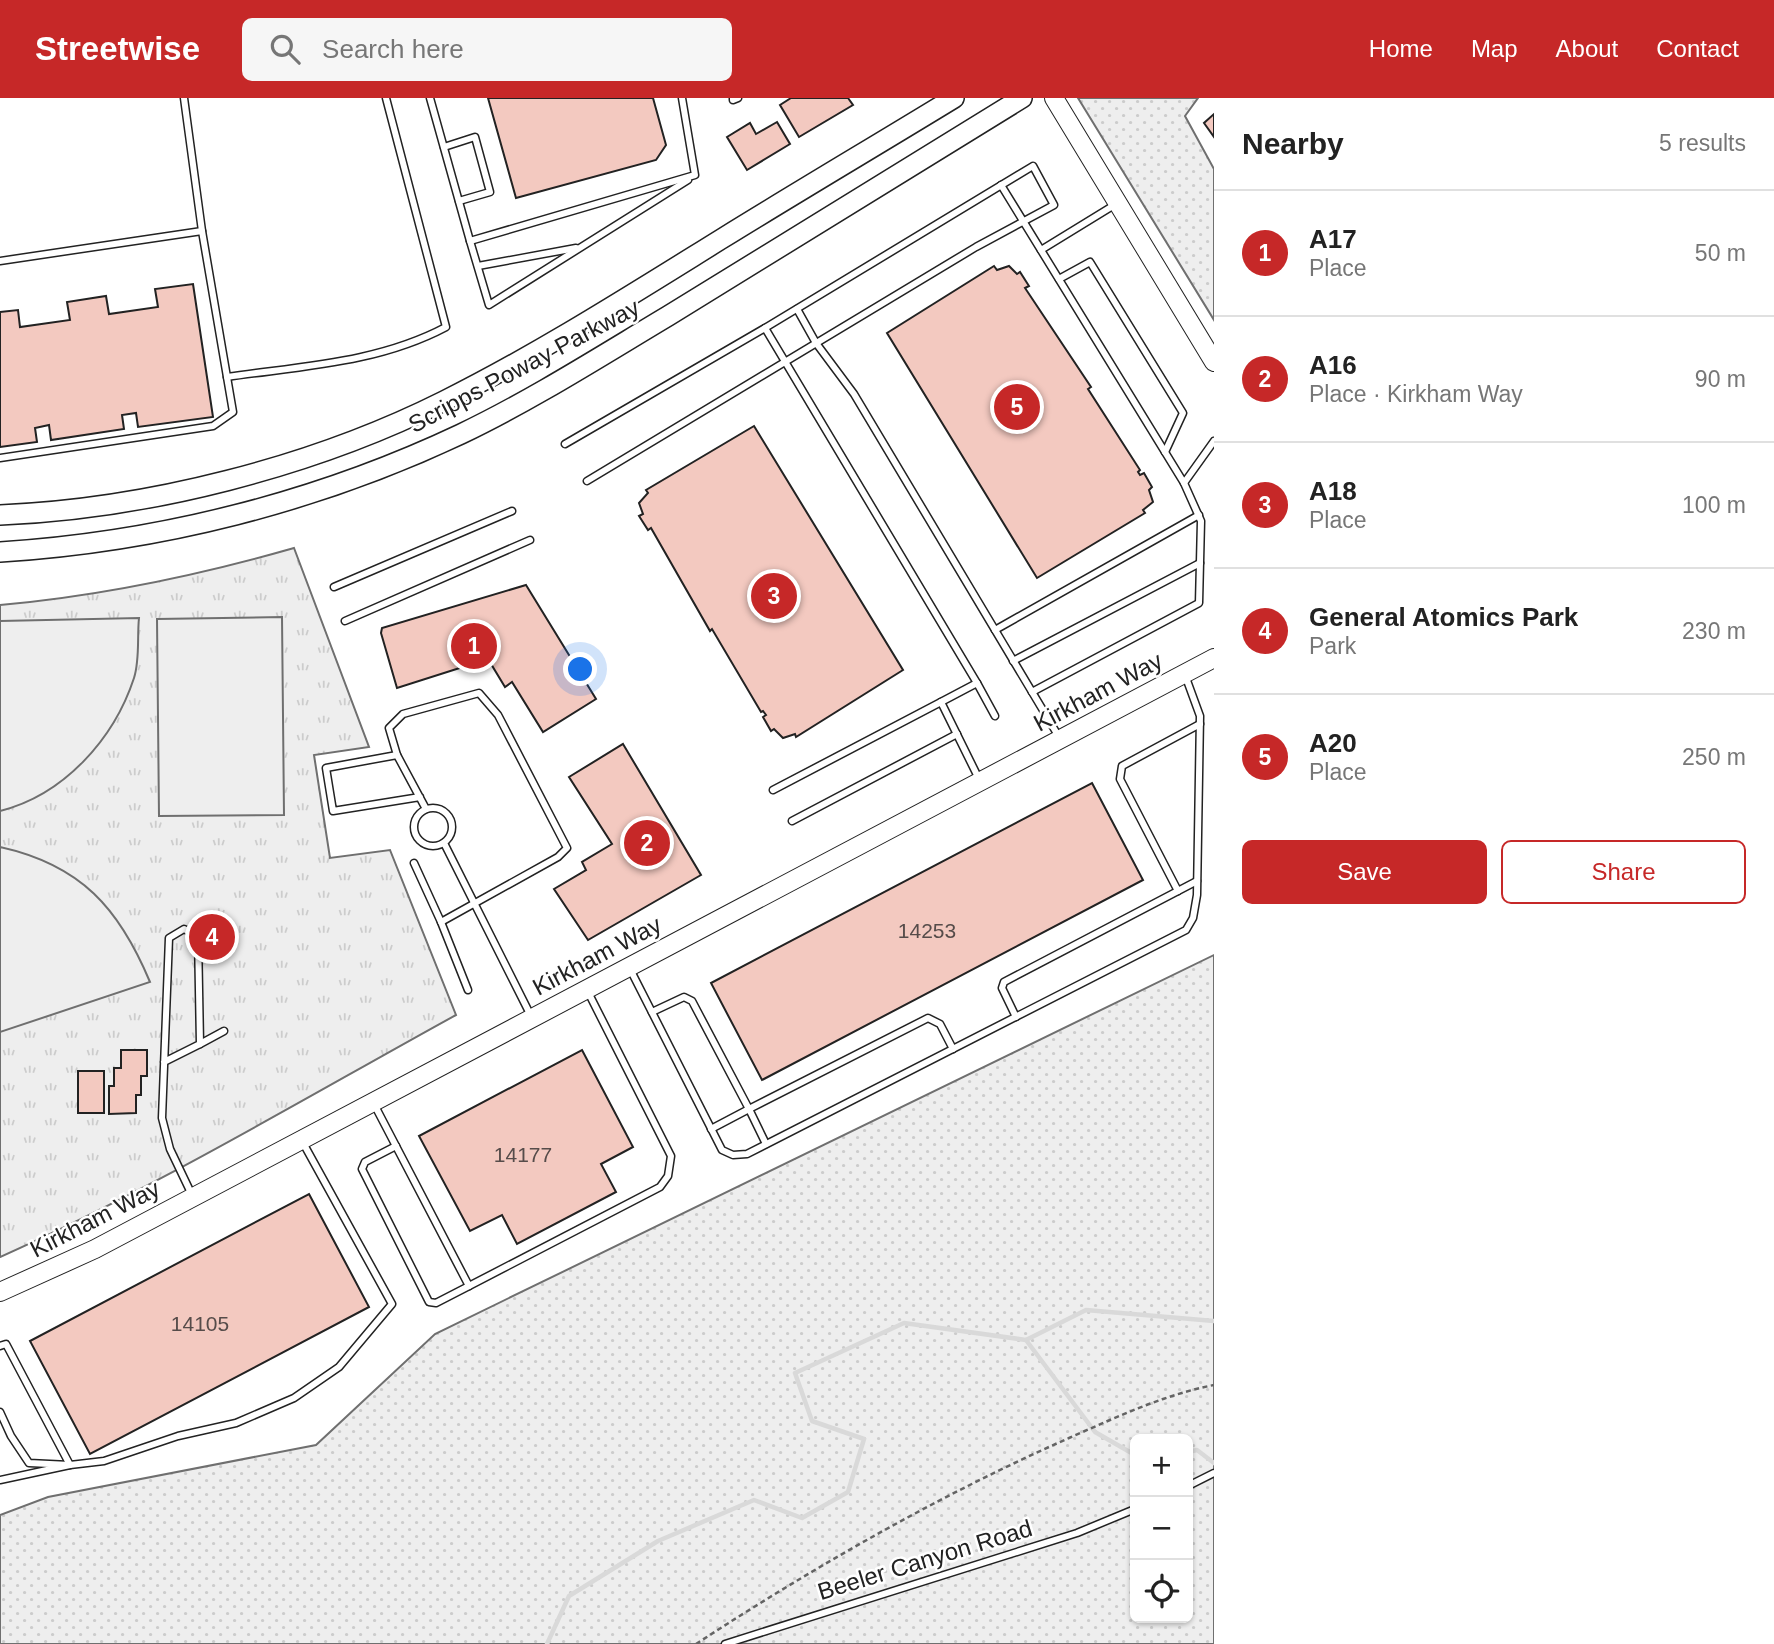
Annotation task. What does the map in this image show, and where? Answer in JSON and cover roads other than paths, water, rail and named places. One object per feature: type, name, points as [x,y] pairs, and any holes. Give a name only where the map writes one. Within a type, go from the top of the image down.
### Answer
[{"type":"main road","name":"Scripps Poway Parkway","points":[[0,515],[46,513],[216,482],[298,459],[432,407],[589,322],[954,98]]},
{"type":"main road","name":"Scripps Poway Parkway","points":[[0,552],[50,549],[150,534],[222,519],[306,494],[462,433],[639,333],[1023,98]]},
{"type":"main road","points":[[1054,98],[1214,362]]},
{"type":"main road","name":"Kirkham Way","points":[[0,1292],[67,1263],[1214,658]]},
{"type":"lane","points":[[0,458],[213,426],[233,412],[202,231],[184,98]]},
{"type":"lane","points":[[227,377],[379,355],[416,343],[446,327],[386,98]]},
{"type":"lane","points":[[430,98],[489,305],[695,176]]},
{"type":"lane","points":[[682,98],[695,176]]},
{"type":"lane","points":[[444,147],[475,137],[490,192],[459,201]]},
{"type":"lane","points":[[565,444],[797,309],[1032,166],[1054,205],[785,361],[587,481]]},
{"type":"lane","points":[[470,241],[695,176]]},
{"type":"lane","points":[[1001,185],[1184,483],[1199,515],[1199,603],[1032,692]]},
{"type":"lane","points":[[1041,250],[1117,203]]},
{"type":"lane","points":[[0,261],[202,231]]},
{"type":"lane","points":[[478,266],[581,247]]},
{"type":"lane","points":[[1059,279],[1090,262],[1183,413],[1165,452]]},
{"type":"lane","points":[[797,309],[816,343],[854,394],[1060,739]]},
{"type":"lane","points":[[765,328],[995,716]]},
{"type":"lane","points":[[1184,483],[1214,441]]},
{"type":"lane","points":[[334,587],[512,511]]},
{"type":"lane","points":[[995,630],[1199,515]]},
{"type":"lane","points":[[345,621],[530,540]]},
{"type":"lane","points":[[1013,661],[1200,563]]},
{"type":"lane","points":[[629,967],[722,1150],[733,1155],[747,1154],[1186,930],[1193,918],[1197,881],[1200,724],[1197,700],[1184,674]]},
{"type":"lane","points":[[773,790],[977,683]]},
{"type":"lane","points":[[426,808],[397,755],[389,729],[403,714],[479,693],[504,727],[567,848],[558,858],[442,922]]},
{"type":"lane","points":[[941,702],[980,782]]},
{"type":"lane","points":[[1178,891],[1120,779],[1122,766],[1200,724]]},
{"type":"lane","points":[[792,821],[957,734]]},
{"type":"lane","points":[[397,755],[326,768],[333,811],[419,797]]},
{"type":"lane","points":[[426,808],[439,808],[449,815],[452,833],[444,843],[432,846],[417,837],[414,821],[426,808]]},
{"type":"lane","points":[[444,843],[532,1018]]},
{"type":"lane","points":[[414,863],[442,922],[468,990]]},
{"type":"lane","points":[[1016,1017],[1002,988],[1004,982],[1197,881]]},
{"type":"lane","points":[[193,1197],[170,1149],[162,1118],[169,938],[184,929],[198,936],[200,1044]]},
{"type":"lane","points":[[396,1146],[365,1162],[362,1169],[429,1302],[436,1303],[660,1187],[668,1176],[671,1156],[586,989]]},
{"type":"lane","points":[[652,1012],[684,997],[692,1000],[766,1144]]},
{"type":"lane","points":[[711,1129],[928,1018],[940,1024],[953,1049]]},
{"type":"lane","points":[[164,1062],[223,1031]]},
{"type":"lane","points":[[373,1102],[470,1286]]},
{"type":"lane","points":[[0,1480],[69,1465],[104,1461],[178,1436],[236,1423],[294,1398],[339,1367],[392,1304],[302,1140]]},
{"type":"lane","points":[[0,1346],[6,1343],[69,1465]]},
{"type":"lane","points":[[0,1412],[11,1436],[29,1463],[69,1465]]},
{"type":"lane","points":[[1193,1484],[1214,1473]]},
{"type":"lane","name":"Beeler Canyon Road","points":[[725,1644],[1077,1533],[1130,1512]]},
{"type":"waterway","points":[[547,1644],[569,1596],[658,1541],[754,1500],[802,1518],[848,1492],[864,1439],[812,1421],[795,1373],[904,1323],[1026,1340],[1086,1310],[1214,1321]]},
{"type":"waterway","points":[[1026,1340],[1095,1432],[1130,1452]]},
{"type":"waterway","points":[[1193,1451],[1197,1450],[1214,1463]]},
{"type":"place","name":"A20","points":[[1017,407]]},
{"type":"place","name":"A18","points":[[774,596]]},
{"type":"place","name":"A17","points":[[474,646]]},
{"type":"place","name":"A16","points":[[647,843]]},
{"type":"place","name":"General Atomics Park","points":[[212,937]]}]
